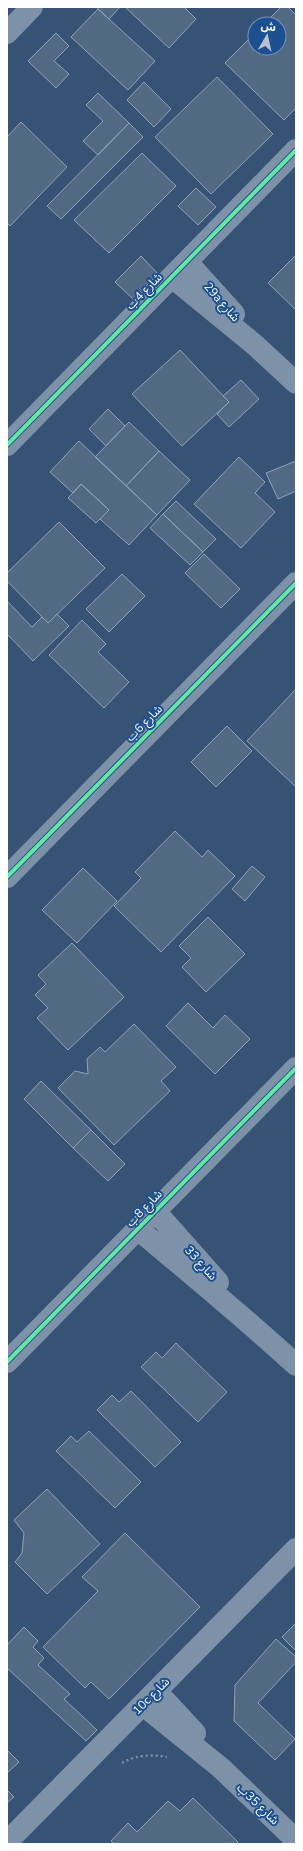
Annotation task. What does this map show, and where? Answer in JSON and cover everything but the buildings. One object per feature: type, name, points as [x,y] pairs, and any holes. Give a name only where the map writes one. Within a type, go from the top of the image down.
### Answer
[{"type":"street","points":[[7,33],[32,7]]},
{"type":"street","name":"شارع 4ب","points":[[7,445],[296,150]]},
{"type":"street","name":"29a شارع","points":[[179,269],[255,345],[296,383]]},
{"type":"street","name":"شارع 6ب","points":[[7,877],[296,583]]},
{"type":"street","name":"شارع 8ب","points":[[7,1362],[296,1068]]},
{"type":"street","name":"شارع 33","points":[[155,1212],[222,1287],[243,1317]]},
{"type":"street","name":"شارع 33","points":[[138,1229],[243,1317],[296,1365]]},
{"type":"street","name":"10c شارع","points":[[7,1842],[296,1549]]},
{"type":"street","name":"شارع 35ب","points":[[149,1698],[199,1738],[221,1768],[296,1840]]},
{"type":"path","points":[[115,1766],[128,1759],[142,1756],[155,1755],[168,1757]]},
{"type":"cycle path","points":[[7,445],[296,150]]},
{"type":"cycle path","points":[[7,877],[296,583]]},
{"type":"cycle path","points":[[7,1362],[296,1068]]}]
